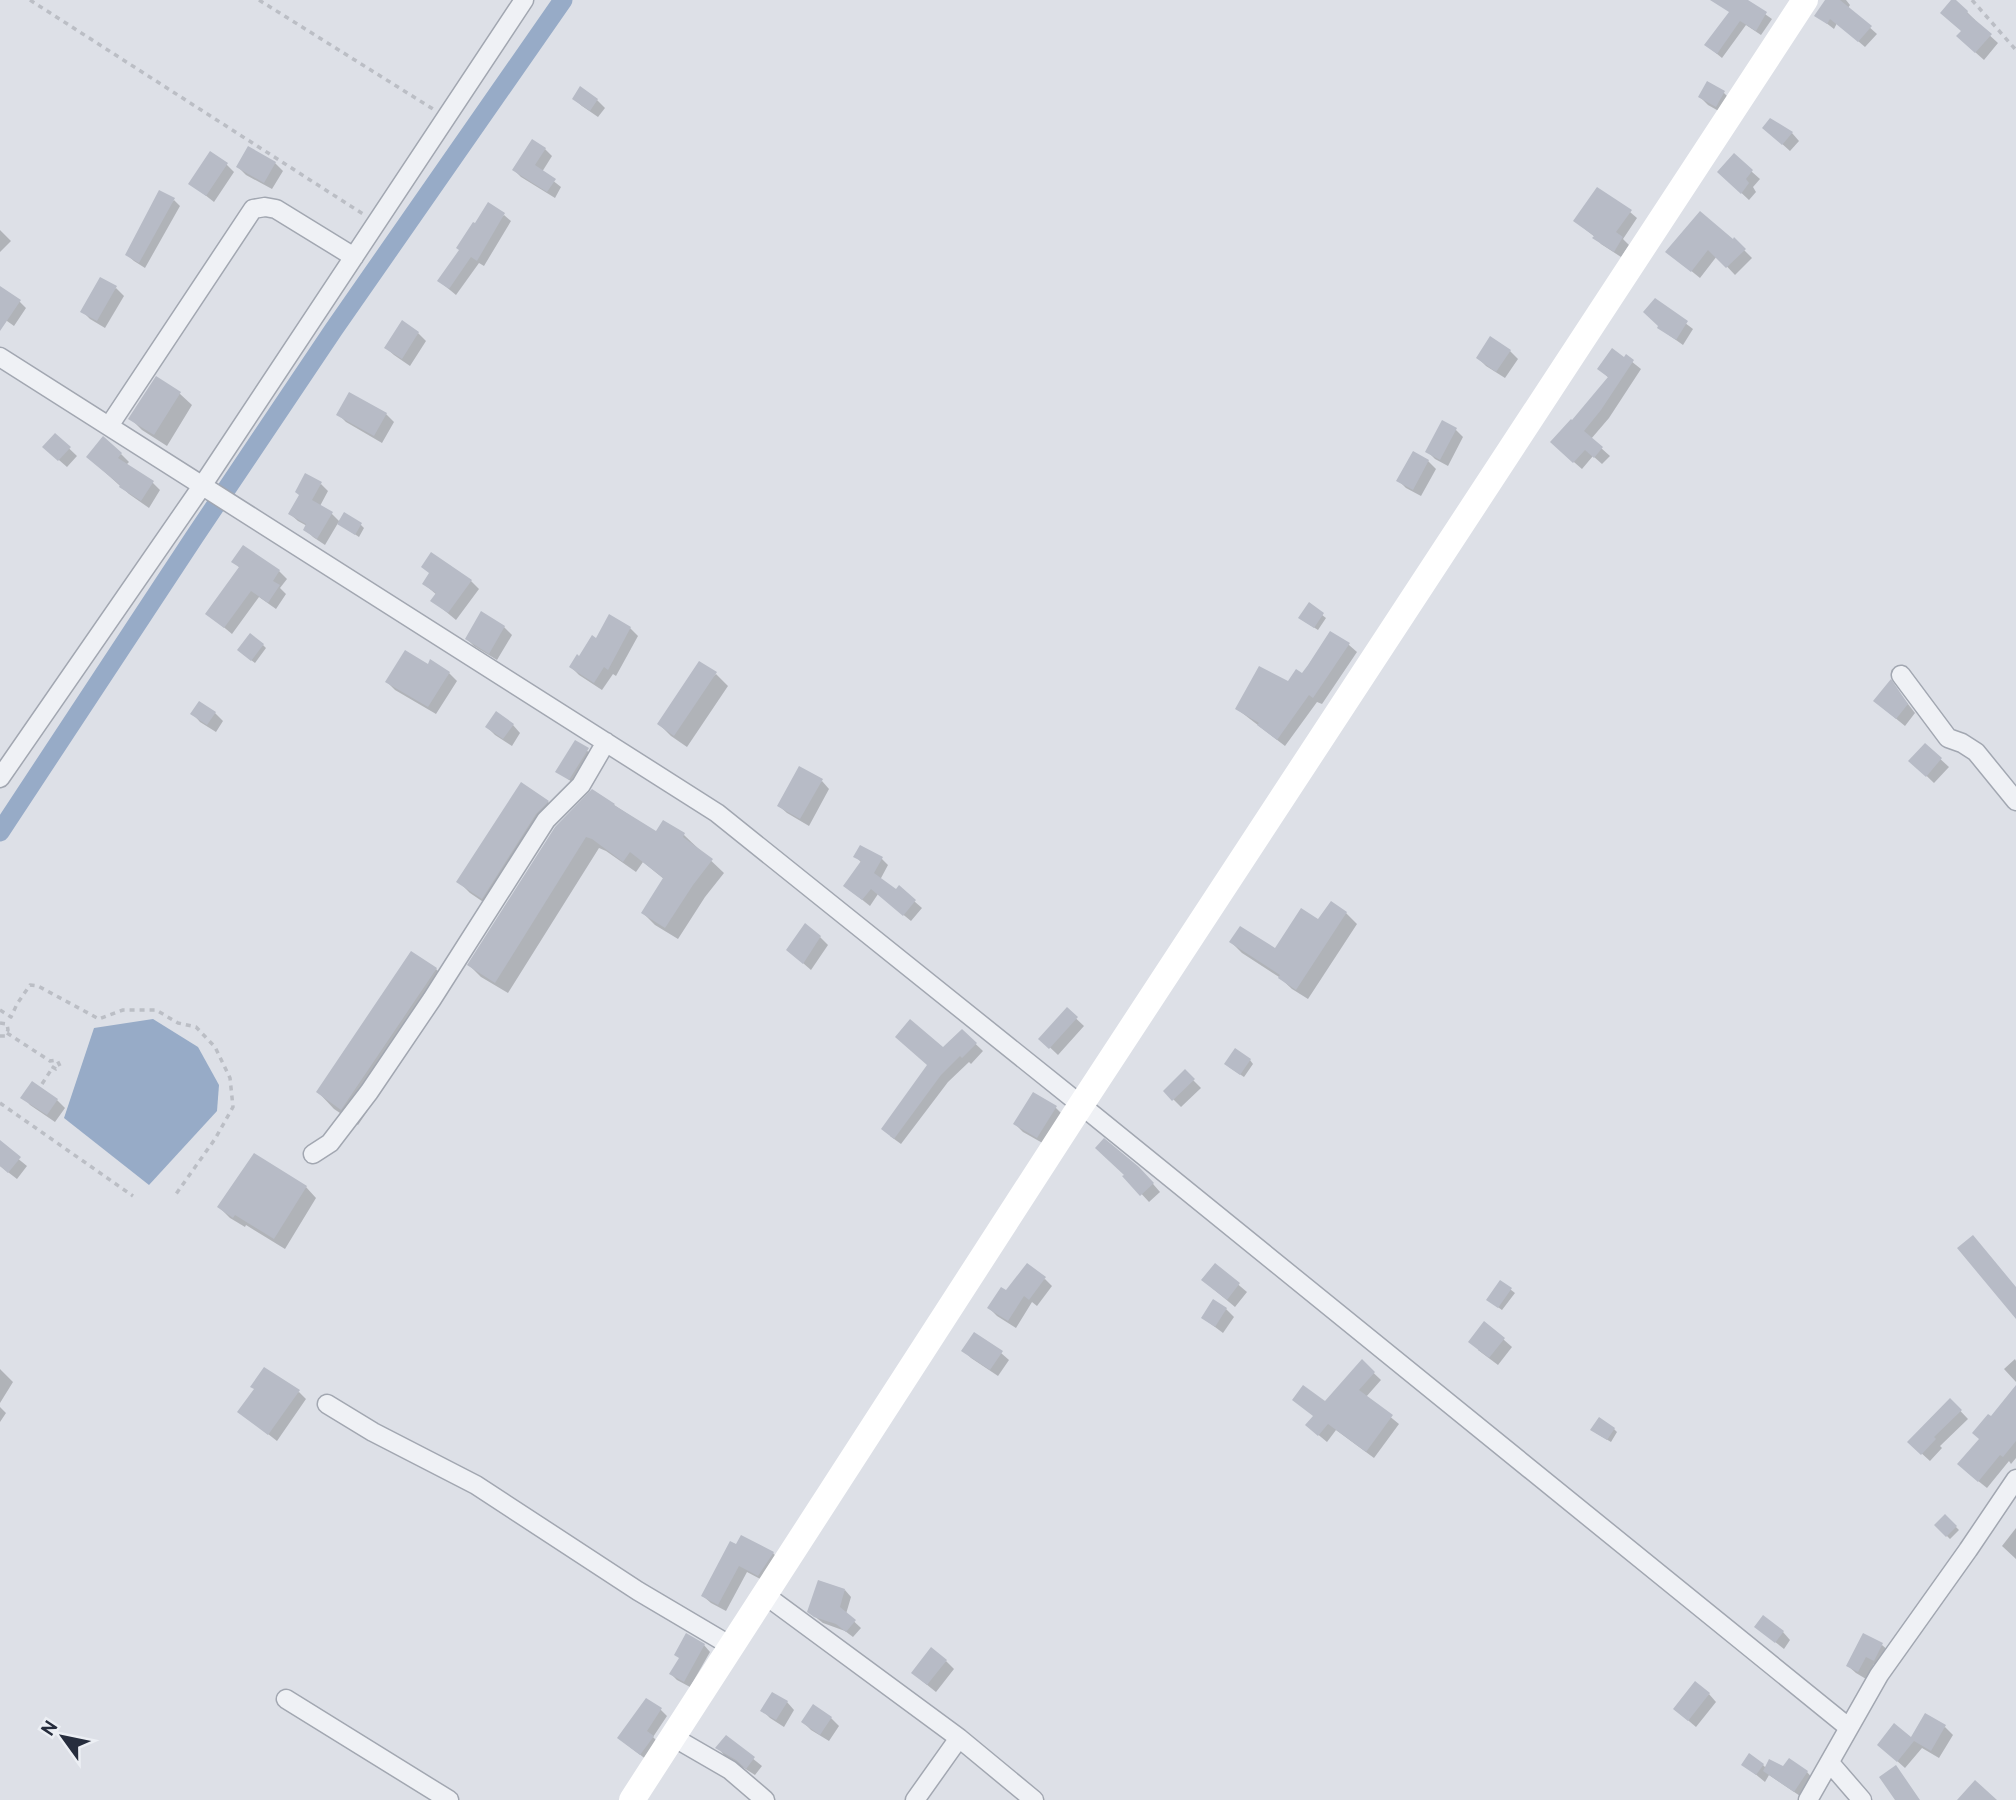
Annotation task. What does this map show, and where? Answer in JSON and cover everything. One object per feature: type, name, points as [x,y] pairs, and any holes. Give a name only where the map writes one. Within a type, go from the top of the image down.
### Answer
[{"type":"street","points":[[0,778],[202,486],[524,0]]},
{"type":"street","points":[[632,1800],[1081,1105],[1805,0]]},
{"type":"street","points":[[109,426],[253,209],[276,209],[354,257]]},
{"type":"street","points":[[0,357],[717,813],[1848,1727]]},
{"type":"street","points":[[1901,675],[1948,738],[1976,752],[2016,801]]},
{"type":"street","points":[[313,1154],[330,1143],[369,1091],[432,999],[546,820],[581,785],[606,742]]},
{"type":"street","points":[[327,1404],[373,1433],[476,1485],[638,1591],[732,1646]]},
{"type":"street","points":[[1808,1800],[1880,1675],[2016,1479]]},
{"type":"street","points":[[765,1595],[959,1738],[1034,1800]]},
{"type":"street","points":[[286,1699],[449,1800]]},
{"type":"street","points":[[673,1737],[730,1770],[765,1800]]},
{"type":"street","points":[[915,1800],[959,1738]]},
{"type":"street","points":[[1830,1763],[1862,1800]]},
{"type":"path","points":[[30,0],[377,223]]},
{"type":"path","points":[[258,0],[446,118]]},
{"type":"path","points":[[1972,0],[2016,50]]},
{"type":"path","points":[[0,1036],[5,1036],[7,1024],[30,985],[38,986],[99,1019],[123,1010],[156,1010],[178,1023],[196,1027],[215,1047],[230,1078],[233,1107],[215,1139],[177,1194]]},
{"type":"path","points":[[0,1010],[11,1017]]},
{"type":"path","points":[[0,1023],[7,1024]]},
{"type":"path","points":[[7,1032],[51,1061],[57,1060],[60,1066],[56,1069],[53,1067],[42,1084]]},
{"type":"path","points":[[0,1104],[133,1196]]},
{"type":"water","points":[[153,1019],[198,1047],[219,1085],[217,1111],[149,1185],[64,1118],[94,1028]]},
{"type":"building","points":[[1710,0],[1748,0],[1767,12],[1756,31],[1740,21],[1717,54],[1704,45],[1729,12]]},
{"type":"building","points":[[1825,0],[1840,0],[1872,26],[1858,42],[1830,19],[1827,24],[1814,16]]},
{"type":"building","points":[[1951,0],[1956,0],[1992,34],[1975,53],[1956,36],[1961,31],[1940,13]]},
{"type":"building","points":[[1707,81],[1725,91],[1716,107],[1698,97]]},
{"type":"building","points":[[580,86],[598,99],[590,111],[572,99]]},
{"type":"building","points":[[1770,118],[1793,132],[1782,145],[1762,128]]},
{"type":"building","points":[[532,139],[546,148],[535,165],[556,179],[547,192],[512,170]]},
{"type":"building","points":[[248,146],[276,162],[264,183],[236,167]]},
{"type":"building","points":[[210,151],[228,163],[206,196],[188,184]]},
{"type":"building","points":[[1734,153],[1753,170],[1746,179],[1749,183],[1741,194],[1717,172]]},
{"type":"building","points":[[1597,187],[1632,210],[1616,232],[1623,237],[1614,252],[1592,238],[1594,236],[1573,221]]},
{"type":"building","points":[[159,190],[175,198],[139,263],[125,255]]},
{"type":"building","points":[[488,202],[505,213],[477,261],[471,257],[449,289],[437,281]]},
{"type":"building","points":[[1700,211],[1746,249],[1726,268],[1708,250],[1691,272],[1665,252]]},
{"type":"building","points":[[100,277],[117,286],[97,321],[80,312]]},
{"type":"building","points":[[0,286],[21,300],[0,331]]},
{"type":"building","points":[[1655,298],[1688,321],[1676,340],[1657,328],[1643,312]]},
{"type":"building","points":[[402,320],[419,332],[402,359],[384,348]]},
{"type":"building","points":[[1490,336],[1511,350],[1496,372],[1476,358]]},
{"type":"building","points":[[1612,348],[1624,357],[1626,354],[1634,360],[1584,431],[1603,447],[1594,458],[1585,450],[1573,463],[1550,442],[1608,377],[1597,369]]},
{"type":"building","points":[[156,376],[181,392],[154,435],[128,419]]},
{"type":"building","points":[[349,392],[387,413],[374,436],[336,415]]},
{"type":"building","points":[[1442,420],[1457,428],[1440,460],[1425,452]]},
{"type":"building","points":[[55,433],[71,447],[58,461],[42,447]]},
{"type":"building","points":[[103,436],[122,453],[118,458],[154,481],[141,501],[119,487],[120,485],[86,457]]},
{"type":"building","points":[[1413,451],[1429,460],[1413,490],[1396,481]]},
{"type":"building","points":[[305,473],[322,482],[312,500],[333,512],[317,539],[303,530],[306,524],[288,514],[299,495],[295,492]]},
{"type":"building","points":[[344,512],[362,523],[355,535],[337,524]]},
{"type":"building","points":[[243,545],[280,570],[273,581],[280,585],[268,603],[251,591],[224,628],[205,614],[239,567],[231,562]]},
{"type":"building","points":[[431,552],[472,580],[448,613],[430,601],[436,593],[422,584],[429,573],[421,567]]},
{"type":"building","points":[[1309,602],[1324,613],[1314,628],[1298,618]]},
{"type":"building","points":[[481,611],[505,626],[489,654],[465,639]]},
{"type":"building","points":[[609,614],[631,627],[608,670],[604,667],[594,683],[569,667],[592,635],[596,638]]},
{"type":"building","points":[[1330,631],[1350,643],[1313,698],[1309,695],[1277,740],[1257,725],[1259,723],[1235,709],[1259,666],[1288,681],[1296,669],[1302,673]]},
{"type":"building","points":[[250,633],[264,644],[251,661],[237,650]]},
{"type":"building","points":[[405,650],[428,664],[430,659],[450,672],[428,707],[385,682]]},
{"type":"building","points":[[699,661],[717,672],[674,736],[657,724]]},
{"type":"building","points":[[1891,679],[1908,704],[1896,719],[1873,701]]},
{"type":"building","points":[[199,701],[216,712],[207,725],[190,714]]},
{"type":"building","points":[[496,711],[514,724],[503,739],[485,727]]},
{"type":"building","points":[[575,740],[589,748],[569,780],[555,772]]},
{"type":"building","points":[[1925,743],[1942,758],[1926,777],[1908,761]]},
{"type":"building","points":[[799,766],[823,779],[800,819],[777,806]]},
{"type":"building","points":[[521,782],[549,801],[536,814],[482,899],[456,882]]},
{"type":"building","points":[[592,789],[656,831],[663,820],[685,833],[683,837],[713,859],[665,928],[641,913],[663,878],[630,852],[623,862],[586,837],[495,983],[467,965],[555,827]]},
{"type":"building","points":[[860,845],[883,857],[874,873],[896,889],[899,885],[916,900],[903,916],[871,889],[862,900],[843,886],[861,861],[853,857]]},
{"type":"building","points":[[1331,901],[1347,912],[1296,990],[1278,978],[1280,975],[1229,942],[1240,926],[1275,948],[1301,908],[1318,919]]},
{"type":"building","points":[[805,923],[821,936],[803,964],[786,950]]},
{"type":"building","points":[[411,951],[437,968],[341,1110],[316,1092]]},
{"type":"building","points":[[1067,1007],[1078,1017],[1049,1049],[1038,1039]]},
{"type":"building","points":[[910,1019],[943,1047],[962,1029],[977,1043],[941,1075],[894,1139],[881,1129],[927,1065],[895,1037]]},
{"type":"building","points":[[1235,1048],[1251,1059],[1240,1075],[1224,1064]]},
{"type":"building","points":[[1185,1069],[1195,1079],[1172,1101],[1163,1091]]},
{"type":"building","points":[[32,1081],[58,1099],[47,1115],[20,1098]]},
{"type":"building","points":[[1033,1092],[1057,1106],[1037,1138],[1013,1124]]},
{"type":"building","points":[[1104,1138],[1154,1183],[1140,1196],[1122,1176],[1124,1175],[1095,1148]]},
{"type":"building","points":[[0,1140],[21,1157],[8,1173],[0,1166]]},
{"type":"building","points":[[254,1153],[307,1186],[274,1239],[217,1207]]},
{"type":"building","points":[[1973,1235],[2016,1287],[2016,1319],[1957,1248]]},
{"type":"building","points":[[1027,1263],[1046,1277],[1029,1300],[1024,1296],[1008,1321],[987,1308],[1001,1287],[1006,1290]]},
{"type":"building","points":[[1215,1263],[1240,1283],[1227,1300],[1201,1280]]},
{"type":"building","points":[[1500,1280],[1512,1288],[1498,1308],[1486,1300]]},
{"type":"building","points":[[1213,1299],[1227,1308],[1215,1327],[1201,1318]]},
{"type":"building","points":[[1484,1321],[1505,1338],[1489,1358],[1468,1342]]},
{"type":"building","points":[[974,1332],[1003,1351],[990,1370],[961,1351]]},
{"type":"building","points":[[1362,1359],[1375,1372],[1359,1390],[1393,1415],[1366,1452],[1328,1424],[1318,1436],[1305,1425],[1313,1416],[1292,1400],[1303,1385],[1325,1401]]},
{"type":"building","points":[[264,1367],[300,1390],[268,1435],[237,1412],[254,1389],[250,1387]]},
{"type":"building","points":[[2016,1385],[2016,1441],[2003,1457],[2000,1455],[1978,1482],[1957,1464],[1979,1439],[1972,1433],[1988,1414],[1991,1416]]},
{"type":"building","points":[[1950,1398],[1962,1410],[1934,1437],[1936,1439],[1921,1455],[1907,1442]]},
{"type":"building","points":[[1599,1417],[1615,1428],[1607,1440],[1590,1430]]},
{"type":"building","points":[[1945,1514],[1957,1526],[1946,1537],[1934,1525]]},
{"type":"building","points":[[741,1535],[774,1552],[758,1576],[739,1566],[718,1605],[701,1596],[730,1541],[736,1544]]},
{"type":"building","points":[[818,1580],[845,1589],[840,1607],[856,1620],[846,1632],[836,1624],[807,1612]]},
{"type":"building","points":[[1763,1615],[1784,1631],[1775,1643],[1754,1627]]},
{"type":"building","points":[[686,1633],[705,1644],[684,1682],[669,1674],[679,1658],[674,1655]]},
{"type":"building","points":[[1863,1633],[1883,1643],[1874,1661],[1866,1657],[1858,1672],[1846,1666]]},
{"type":"building","points":[[931,1647],[947,1660],[927,1685],[911,1673]]},
{"type":"building","points":[[1695,1681],[1710,1693],[1688,1721],[1673,1709]]},
{"type":"building","points":[[772,1692],[788,1701],[776,1720],[760,1711]]},
{"type":"building","points":[[646,1698],[662,1708],[647,1731],[654,1736],[640,1755],[617,1738]]},
{"type":"building","points":[[813,1704],[832,1717],[820,1735],[801,1722]]},
{"type":"building","points":[[1925,1713],[1946,1725],[1931,1751],[1914,1741],[1897,1762],[1877,1745],[1894,1723],[1911,1737]]},
{"type":"building","points":[[726,1735],[755,1757],[746,1769],[715,1748]]},
{"type":"building","points":[[1749,1753],[1764,1764],[1756,1775],[1741,1765]]},
{"type":"building","points":[[1789,1758],[1808,1771],[1794,1792],[1763,1771],[1769,1759],[1783,1766]]},
{"type":"building","points":[[1896,1765],[1920,1800],[1895,1800],[1879,1777]]},
{"type":"building","points":[[1975,1780],[1997,1800],[1957,1800]]},
{"type":"waterway","points":[[0,832],[334,329],[563,0]]}]
